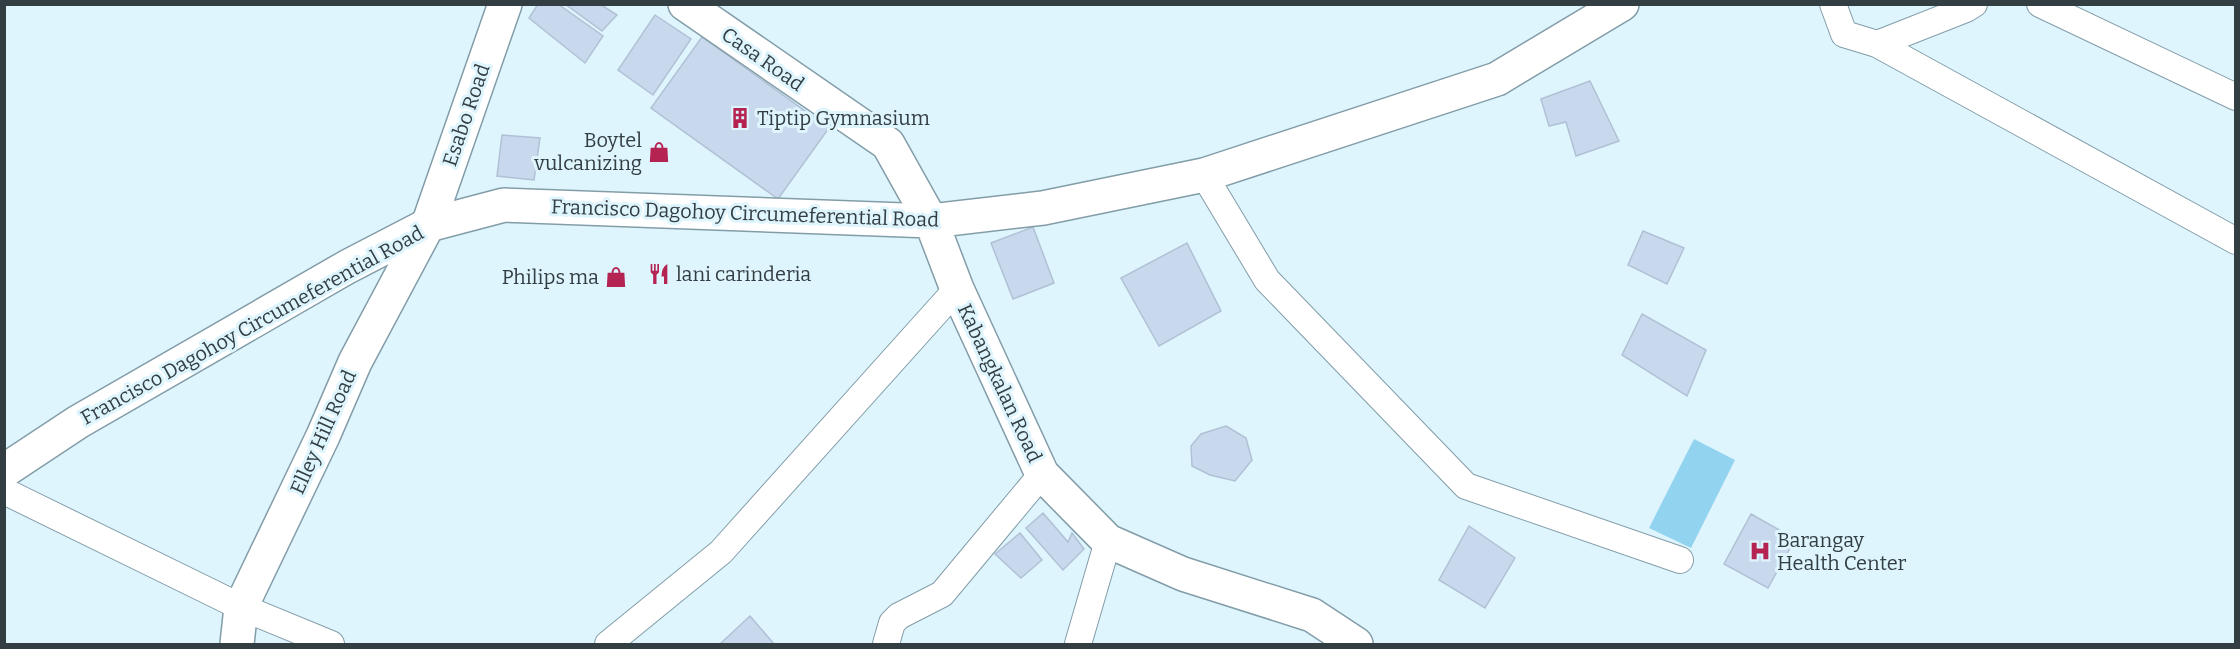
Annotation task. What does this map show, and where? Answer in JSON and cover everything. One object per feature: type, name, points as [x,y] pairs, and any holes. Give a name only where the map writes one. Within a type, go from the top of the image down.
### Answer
[{"type":"main road","name":"Esabo Road","points":[[428,225],[505,4]]},
{"type":"main road","name":"Casa Road","points":[[685,4],[888,144],[931,221]]},
{"type":"main road","name":"Francisco Dagohoy Circumeferential Road","points":[[4,471],[110,404],[347,267],[428,225],[504,205],[931,221],[1043,208],[1204,175],[1497,79],[1622,4]]},
{"type":"main road","name":"Kabangkalan Road","points":[[931,221],[957,289],[1042,474],[1108,541],[1183,574],[1312,615],[1356,645]]},
{"type":"main road","name":"Elley Hill Road","points":[[237,645],[241,607],[323,436],[355,362],[428,225]]},
{"type":"street","points":[[1833,4],[1844,34],[1877,45],[2235,241]]},
{"type":"street","points":[[1877,45],[1974,4]]},
{"type":"street","points":[[2040,4],[2235,97]]},
{"type":"street","points":[[1204,175],[1267,280],[1466,486],[1680,560]]},
{"type":"street","points":[[608,645],[721,552],[957,289]]},
{"type":"street","points":[[886,645],[892,623],[899,616],[942,594],[1042,474]]},
{"type":"street","points":[[4,491],[241,607],[331,645]]},
{"type":"street","points":[[1078,645],[1108,541]]},
{"type":"shaded area","points":[[1694,439],[1735,460],[1691,548],[1649,528]]},
{"type":"building","points":[[538,4],[558,4],[603,36],[585,63],[529,18]]},
{"type":"building","points":[[565,4],[600,4],[617,15],[602,31]]},
{"type":"building","points":[[655,15],[691,39],[653,95],[618,70]]},
{"type":"building","name":"Tiptip Gymnasium","points":[[702,37],[829,128],[778,199],[651,108]]},
{"type":"building","points":[[1590,81],[1619,141],[1576,156],[1566,122],[1549,126],[1541,99]]},
{"type":"building","points":[[502,135],[540,138],[534,180],[497,176]]},
{"type":"building","points":[[1033,227],[1054,283],[1013,299],[991,243]]},
{"type":"building","points":[[1643,231],[1684,248],[1667,284],[1628,265]]},
{"type":"building","points":[[1187,243],[1221,311],[1159,346],[1121,278]]},
{"type":"building","points":[[1642,314],[1706,350],[1687,396],[1622,355]]},
{"type":"building","points":[[1226,426],[1246,438],[1252,460],[1235,481],[1210,475],[1192,466],[1191,446],[1201,434]]},
{"type":"building","points":[[1043,513],[1068,542],[1072,533],[1084,549],[1063,570],[1026,528]]},
{"type":"building","name":"Barangay Health Center","points":[[1751,514],[1795,539],[1768,588],[1724,564]]},
{"type":"building","points":[[1469,526],[1515,558],[1485,608],[1439,580]]},
{"type":"building","points":[[1020,533],[1042,560],[1021,578],[995,554]]},
{"type":"building","points":[[750,616],[774,644],[720,644]]},
{"type":"place","name":"Tiptip Gymnasium","points":[[740,118]]},
{"type":"place","name":"Boytel vulcanizing","points":[[659,152]]},
{"type":"place","name":"lani carinderia","points":[[659,274]]},
{"type":"place","name":"Philips ma","points":[[616,277]]},
{"type":"place","name":"Barangay Health Center","points":[[1760,551]]}]
